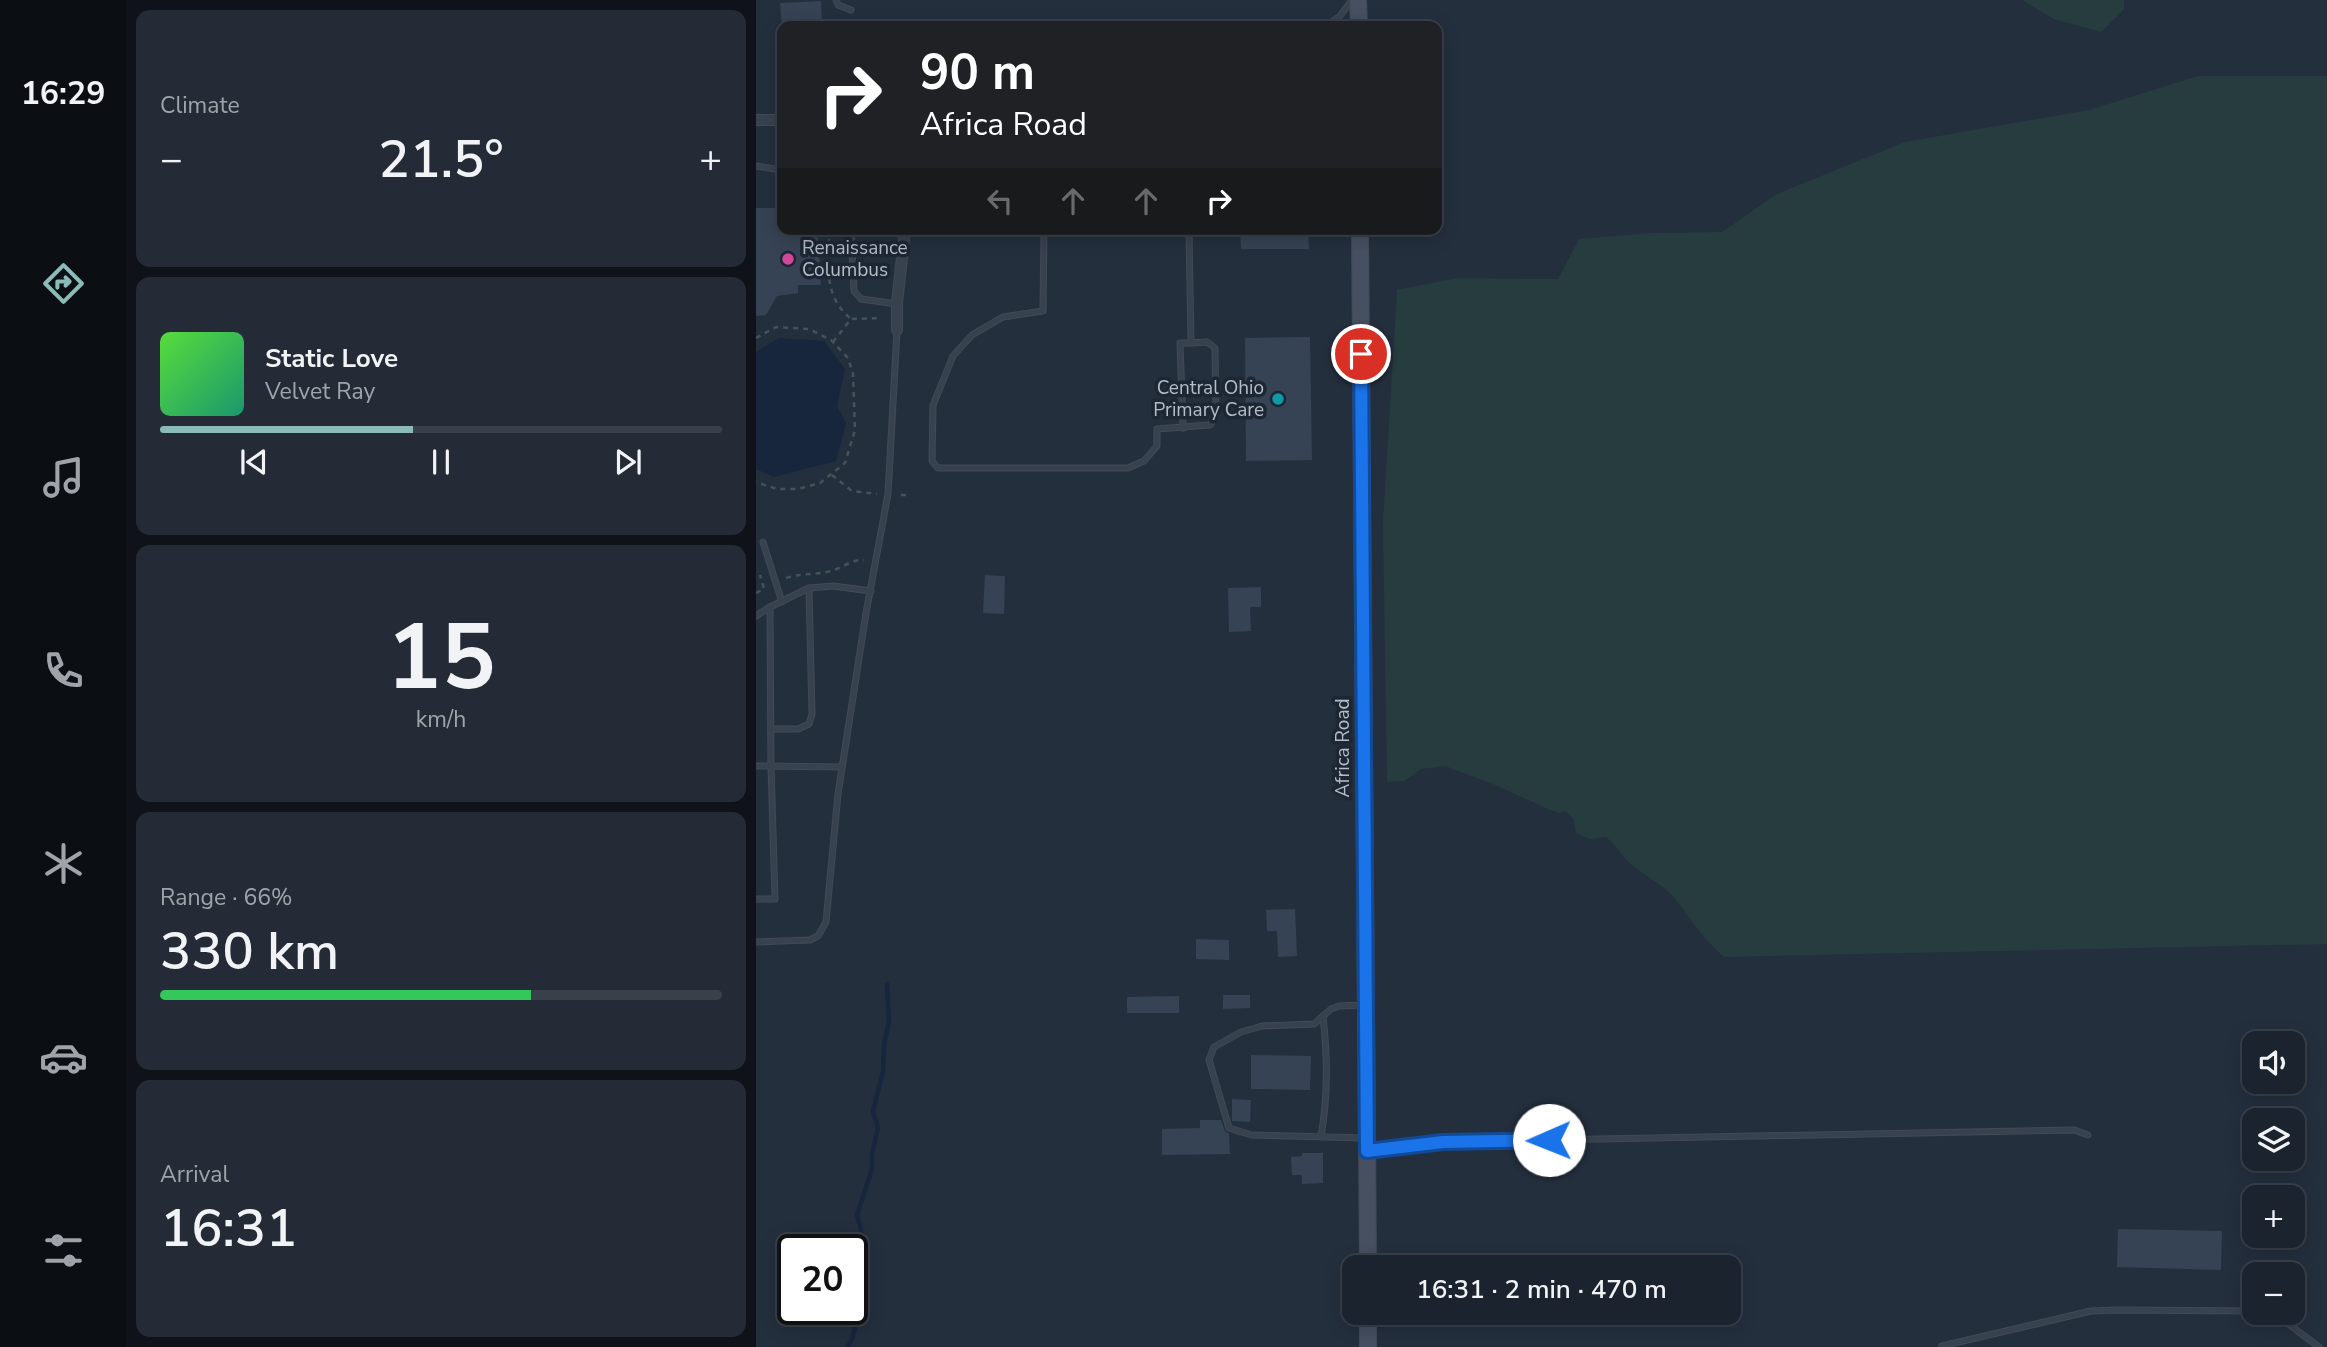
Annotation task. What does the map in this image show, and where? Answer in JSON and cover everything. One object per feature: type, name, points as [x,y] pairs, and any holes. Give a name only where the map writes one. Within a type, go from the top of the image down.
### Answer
[{"type":"street","points":[[1358,0],[1359,21]]},
{"type":"street","points":[[756,120],[777,120]]},
{"type":"street","points":[[897,330],[904,235]]},
{"type":"street","name":"Africa Road","points":[[1360,235],[1368,1255]]},
{"type":"street","points":[[1368,1325],[1368,1347]]},
{"type":"lane","points":[[836,0],[838,5],[851,10]]},
{"type":"lane","points":[[1333,21],[1352,0]]},
{"type":"lane","points":[[756,166],[777,169]]},
{"type":"lane","points":[[851,235],[854,291],[861,299],[897,304]]},
{"type":"lane","points":[[1044,235],[1043,311],[1003,317],[972,335],[953,356],[933,405],[932,461],[938,468],[1128,468],[1144,461],[1157,446],[1157,429],[1183,428],[1210,425],[1216,416],[1215,348],[1207,342],[1180,343],[1183,428]]},
{"type":"lane","points":[[1189,235],[1191,343]]},
{"type":"lane","points":[[756,942],[810,940],[818,936],[826,922],[842,766],[888,494],[897,330]]},
{"type":"lane","points":[[763,541],[782,602]]},
{"type":"lane","points":[[756,616],[809,588],[833,586],[871,591]]},
{"type":"lane","points":[[771,729],[798,729],[808,724],[812,714],[809,588]]},
{"type":"lane","points":[[756,899],[775,899],[770,607]]},
{"type":"lane","points":[[756,766],[842,766]]},
{"type":"lane","points":[[1365,1004],[1331,1009],[1314,1024],[1262,1026],[1241,1032],[1213,1047],[1209,1060],[1229,1128],[1251,1135],[1321,1137],[1367,1144],[2074,1130],[2088,1135]]},
{"type":"lane","points":[[1321,1137],[1328,1100],[1324,1017]]},
{"type":"lane","points":[[1942,1346],[2091,1311],[2242,1311]]},
{"type":"lane","points":[[2290,1325],[2319,1347]]},
{"type":"path","points":[[829,235],[830,289],[840,309],[851,319],[881,318]]},
{"type":"path","points":[[833,342],[851,319]]},
{"type":"path","points":[[756,338],[776,327],[809,329],[833,342],[848,358],[853,374],[855,430],[845,463],[820,483],[798,489],[776,489],[756,482]]},
{"type":"path","points":[[832,475],[852,491],[877,494]]},
{"type":"path","points":[[901,495],[908,495]]},
{"type":"path","points":[[776,583],[796,574],[828,572],[857,560],[864,560]]},
{"type":"path","points":[[756,593],[764,589],[760,575]]},
{"type":"green space","points":[[2022,0],[2124,0],[2124,9],[2101,32],[2054,19]]},
{"type":"green space","points":[[2198,76],[2327,76],[2327,944],[1724,957],[1670,894],[1625,859],[1606,837],[1590,839],[1576,833],[1574,821],[1566,811],[1559,813],[1445,766],[1421,769],[1404,781],[1387,782],[1383,522],[1397,290],[1458,278],[1558,279],[1579,239],[1652,233],[1722,232],[1777,194],[1905,142],[2089,110]]},
{"type":"water","points":[[779,338],[824,341],[845,369],[837,406],[846,423],[836,461],[774,477],[756,469],[756,352]]},
{"type":"building","points":[[821,1],[822,21],[782,21],[780,3]]},
{"type":"building","name":"Renaissance Columbus","points":[[756,208],[777,208],[777,235],[818,235],[821,285],[798,285],[798,293],[777,296],[766,315],[756,316]]},
{"type":"building","points":[[1240,235],[1308,235],[1309,249],[1241,249]]},
{"type":"building","name":"Central Ohio Primary Care","points":[[1310,337],[1312,460],[1246,461],[1245,338]]},
{"type":"building","points":[[985,575],[1005,576],[1004,614],[983,613]]},
{"type":"building","points":[[1261,587],[1261,607],[1250,607],[1251,631],[1229,632],[1228,588]]},
{"type":"building","points":[[1295,909],[1297,956],[1278,957],[1277,931],[1267,931],[1266,910]]},
{"type":"building","points":[[1196,939],[1229,940],[1229,960],[1196,959]]},
{"type":"building","points":[[1223,995],[1250,995],[1250,1008],[1223,1009]]},
{"type":"building","points":[[1179,996],[1179,1013],[1127,1013],[1127,997]]},
{"type":"building","points":[[1251,1055],[1311,1056],[1310,1090],[1251,1089]]},
{"type":"building","points":[[1232,1099],[1251,1100],[1250,1122],[1232,1121]]},
{"type":"building","points":[[1200,1120],[1221,1120],[1229,1134],[1230,1154],[1162,1155],[1162,1129],[1200,1128]]},
{"type":"building","points":[[1302,1153],[1323,1153],[1323,1183],[1302,1184],[1302,1175],[1292,1175],[1291,1157],[1302,1156]]},
{"type":"building","points":[[2118,1229],[2222,1231],[2221,1270],[2117,1267]]},
{"type":"waterway","points":[[862,1234],[857,1215],[872,1169],[872,1154],[878,1128],[873,1111],[883,1072],[884,1045],[889,1021],[887,984]]},
{"type":"waterway","points":[[848,1347],[855,1325]]},
{"type":"place","name":"Renaissance Columbus","points":[[788,259]]},
{"type":"place","name":"Central Ohio Primary Care","points":[[1278,399]]},
{"type":"route","points":[[1361,354],[1367,1151],[1443,1142],[1549,1140]]}]
